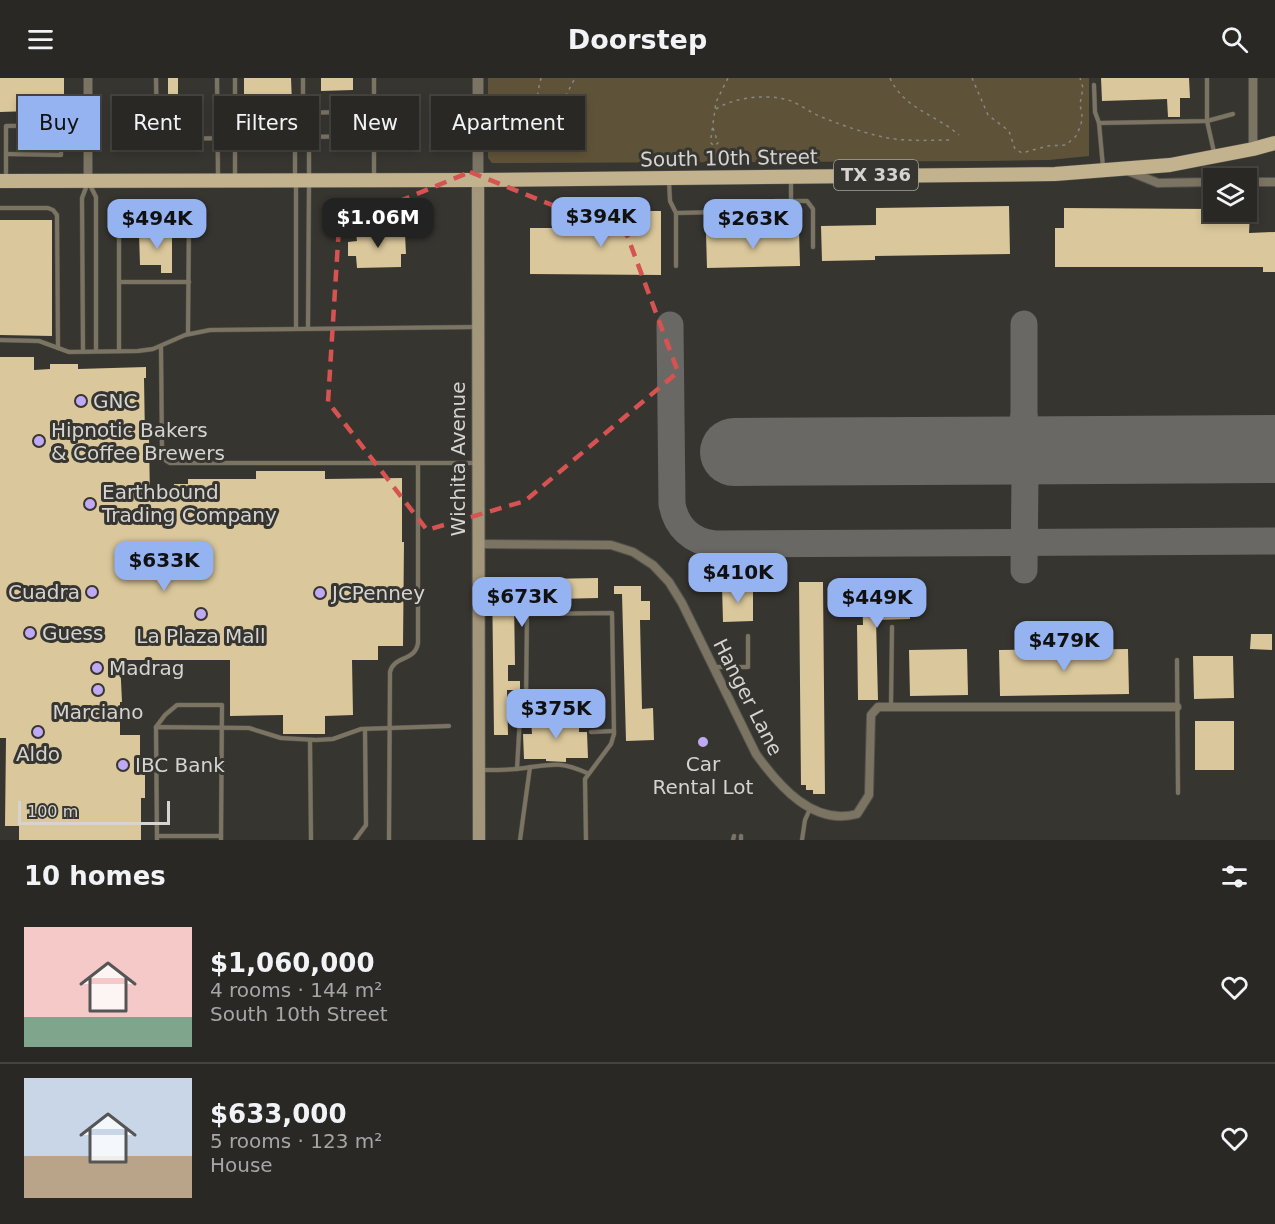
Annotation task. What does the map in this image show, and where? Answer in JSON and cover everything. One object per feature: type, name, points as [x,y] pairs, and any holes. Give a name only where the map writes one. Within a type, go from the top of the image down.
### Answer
[{"type":"main road","name":"South 10th Street","points":[[3,181],[478,180],[1055,174],[1170,165],[1275,143]]},
{"type":"main road","name":"Wichita Avenue","points":[[478,180],[479,840]]},
{"type":"street","points":[[88,78],[88,96]]},
{"type":"street","name":"Wichita Avenue","points":[[478,78],[478,180]]},
{"type":"street","points":[[1253,78],[1253,149]]},
{"type":"street","points":[[88,150],[88,181]]},
{"type":"street","points":[[1122,168],[1158,183],[1203,182]]},
{"type":"street","points":[[1257,182],[1275,182]]},
{"type":"street","name":"Hanger Lane","points":[[478,544],[611,545],[633,552],[654,565],[669,582],[682,603],[756,754],[793,797],[832,817],[857,814],[864,806],[869,795],[871,715],[875,708],[891,706]]},
{"type":"street","points":[[891,706],[1178,707]]},
{"type":"lane","points":[[156,78],[157,139],[214,138]]},
{"type":"lane","points":[[217,78],[217,96]]},
{"type":"lane","points":[[235,78],[235,96]]},
{"type":"lane","points":[[303,78],[303,96]]},
{"type":"lane","points":[[374,78],[374,96]]},
{"type":"lane","points":[[1207,78],[1207,121],[1215,156]]},
{"type":"lane","points":[[1094,85],[1103,170]]},
{"type":"lane","points":[[1099,123],[1207,121],[1233,114]]},
{"type":"lane","points":[[3,181],[6,126],[18,126]]},
{"type":"lane","points":[[6,154],[62,155],[62,150]]},
{"type":"lane","points":[[217,150],[218,181]]},
{"type":"lane","points":[[234,150],[235,181]]},
{"type":"lane","points":[[297,150],[302,180],[308,328]]},
{"type":"lane","points":[[296,328],[302,180],[308,150]]},
{"type":"lane","points":[[374,150],[374,180]]},
{"type":"lane","points":[[791,176],[791,201]]},
{"type":"lane","points":[[669,178],[670,201],[676,213],[676,266]]},
{"type":"lane","points":[[88,181],[96,197],[96,351]]},
{"type":"lane","points":[[82,351],[82,198],[88,181]]},
{"type":"lane","points":[[676,213],[768,211],[775,201],[807,201],[813,209],[813,248]]},
{"type":"lane","points":[[0,208],[48,208],[57,215],[58,348]]},
{"type":"lane","points":[[119,351],[119,214],[189,215],[188,334]]},
{"type":"lane","points":[[119,282],[189,282]]},
{"type":"lane","points":[[0,340],[39,341],[69,352],[138,351],[161,347],[188,334],[210,330],[478,327]]},
{"type":"lane","points":[[161,347],[162,452],[165,460],[170,463],[478,463]]},
{"type":"lane","points":[[389,840],[390,667],[396,661],[411,656],[418,643],[418,464]]},
{"type":"lane","points":[[517,769],[520,716],[526,701],[527,614],[612,613],[614,731],[611,744],[587,773],[584,785],[586,840]]},
{"type":"lane","points":[[891,706],[892,627]]},
{"type":"lane","points":[[714,667],[748,667],[748,636]]},
{"type":"lane","points":[[1177,660],[1178,793]]},
{"type":"lane","points":[[177,705],[222,705],[221,727],[221,838],[157,838],[156,727],[177,705]]},
{"type":"lane","points":[[156,727],[249,728],[281,738],[325,740],[365,729],[449,726]]},
{"type":"lane","points":[[355,840],[366,825],[365,729]]},
{"type":"lane","points":[[591,732],[614,731]]},
{"type":"lane","points":[[310,740],[310,840]]},
{"type":"lane","points":[[479,770],[517,769],[555,764],[571,766],[587,773]]},
{"type":"lane","points":[[520,840],[530,767]]},
{"type":"lane","points":[[802,840],[805,820],[811,808]]},
{"type":"path","points":[[541,78],[537,98],[537,118],[539,129],[545,140],[575,78]]},
{"type":"path","points":[[713,128],[718,140],[714,146],[711,142],[716,102],[728,78]]},
{"type":"path","points":[[890,78],[896,90],[906,101],[959,135]]},
{"type":"path","points":[[972,78],[988,115],[1010,131],[1015,149],[1022,153],[1048,146],[1066,145],[1076,136],[1082,121],[1080,104],[1083,88],[1080,78]]},
{"type":"path","points":[[716,109],[727,103],[741,100],[779,98],[791,101],[837,122],[885,138],[953,140]]},
{"type":"highlighted area","points":[[470,172],[627,235],[678,372],[525,501],[427,530],[328,402],[339,226]]},
{"type":"shaded area","points":[[488,78],[1089,78],[1089,156],[1049,160],[987,161],[492,163],[488,158],[488,150],[585,150],[585,96],[488,96]]},
{"type":"building","points":[[0,78],[64,78],[64,96],[18,96],[18,111],[0,112]]},
{"type":"building","points":[[168,78],[178,78],[178,96],[168,96]]},
{"type":"building","points":[[244,78],[291,78],[292,96],[244,96]]},
{"type":"building","points":[[321,78],[353,78],[353,90],[321,91]]},
{"type":"building","points":[[1101,78],[1189,78],[1190,98],[1180,98],[1180,117],[1168,117],[1167,99],[1102,101]]},
{"type":"building","points":[[1009,206],[1010,254],[875,256],[875,260],[822,261],[821,226],[876,225],[876,208]]},
{"type":"building","points":[[1064,208],[1203,209],[1203,222],[1250,222],[1249,233],[1275,232],[1275,272],[1263,272],[1263,267],[1055,267],[1055,228],[1064,228]]},
{"type":"building","points":[[615,211],[661,211],[661,275],[530,274],[530,228],[616,226]]},
{"type":"building","points":[[0,220],[52,220],[52,336],[0,335]]},
{"type":"building","points":[[375,228],[386,228],[386,235],[405,234],[406,254],[401,254],[401,267],[357,268],[356,256],[348,256],[348,242],[357,241],[356,233],[375,233]]},
{"type":"building","points":[[799,231],[800,266],[707,268],[706,233]]},
{"type":"building","points":[[172,232],[172,273],[161,273],[161,265],[140,265],[139,233]]},
{"type":"building","name":"La Plaza Mall","points":[[0,357],[34,357],[34,370],[50,369],[50,364],[78,364],[78,369],[146,367],[146,378],[144,378],[145,439],[149,439],[150,499],[174,499],[174,484],[188,484],[188,479],[256,479],[256,471],[325,471],[325,479],[402,478],[403,646],[378,646],[378,660],[352,660],[353,715],[325,716],[325,734],[283,734],[283,715],[230,716],[230,660],[120,660],[122,702],[120,702],[120,735],[140,735],[140,771],[145,771],[145,798],[141,798],[141,840],[19,840],[19,826],[5,826],[6,738],[0,738]]},
{"type":"building","points":[[598,578],[598,598],[514,600],[515,665],[508,665],[508,681],[520,681],[520,690],[507,690],[508,735],[494,735],[492,580]]},
{"type":"building","points":[[799,582],[823,582],[825,794],[813,794],[813,790],[806,790],[806,785],[801,785]]},
{"type":"building","points":[[909,582],[910,619],[876,620],[878,700],[858,700],[857,625],[863,625],[862,583]]},
{"type":"building","points":[[614,586],[641,586],[641,601],[650,601],[650,620],[640,620],[642,709],[653,708],[654,740],[626,741],[622,594],[614,594]]},
{"type":"building","points":[[722,586],[753,586],[753,621],[723,622]]},
{"type":"building","points":[[1251,634],[1272,634],[1272,650],[1250,649]]},
{"type":"building","points":[[967,649],[968,695],[910,696],[909,650]]},
{"type":"building","points":[[1128,649],[1129,694],[1000,696],[999,650]]},
{"type":"building","points":[[1193,656],[1233,656],[1234,698],[1194,699]]},
{"type":"building","points":[[579,717],[579,732],[587,732],[588,758],[566,758],[566,762],[524,759],[523,734],[532,734],[531,718]]},
{"type":"building","points":[[1195,721],[1234,721],[1234,770],[1195,770]]},
{"type":"taxiway","points":[[1024,324],[1025,423],[1036,440],[1062,450]]},
{"type":"taxiway","points":[[670,325],[672,504],[677,520],[686,532],[707,543],[1275,541]]},
{"type":"taxiway","points":[[986,451],[1012,440],[1020,430],[1024,415]]},
{"type":"taxiway","points":[[1024,570],[1025,478],[1036,461],[1045,455],[1062,450]]},
{"type":"runway","points":[[734,452],[1275,449]]},
{"type":"place","name":"GNC","points":[[81,401]]},
{"type":"place","name":"Hipnotic Bakers & Coffee Brewers","points":[[39,441]]},
{"type":"place","name":"Earthbound Trading Company","points":[[90,504]]},
{"type":"place","name":"Cuadra","points":[[92,592]]},
{"type":"place","name":"JCPenney","points":[[320,593]]},
{"type":"place","name":"La Plaza Mall","points":[[201,614]]},
{"type":"place","name":"Guess","points":[[30,633]]},
{"type":"place","name":"Madrag","points":[[97,668]]},
{"type":"place","name":"Marciano","points":[[98,690]]},
{"type":"place","name":"Aldo","points":[[38,732]]},
{"type":"place","name":"Car Rental Lot","points":[[703,742]]},
{"type":"place","name":"IBC Bank","points":[[123,765]]}]
